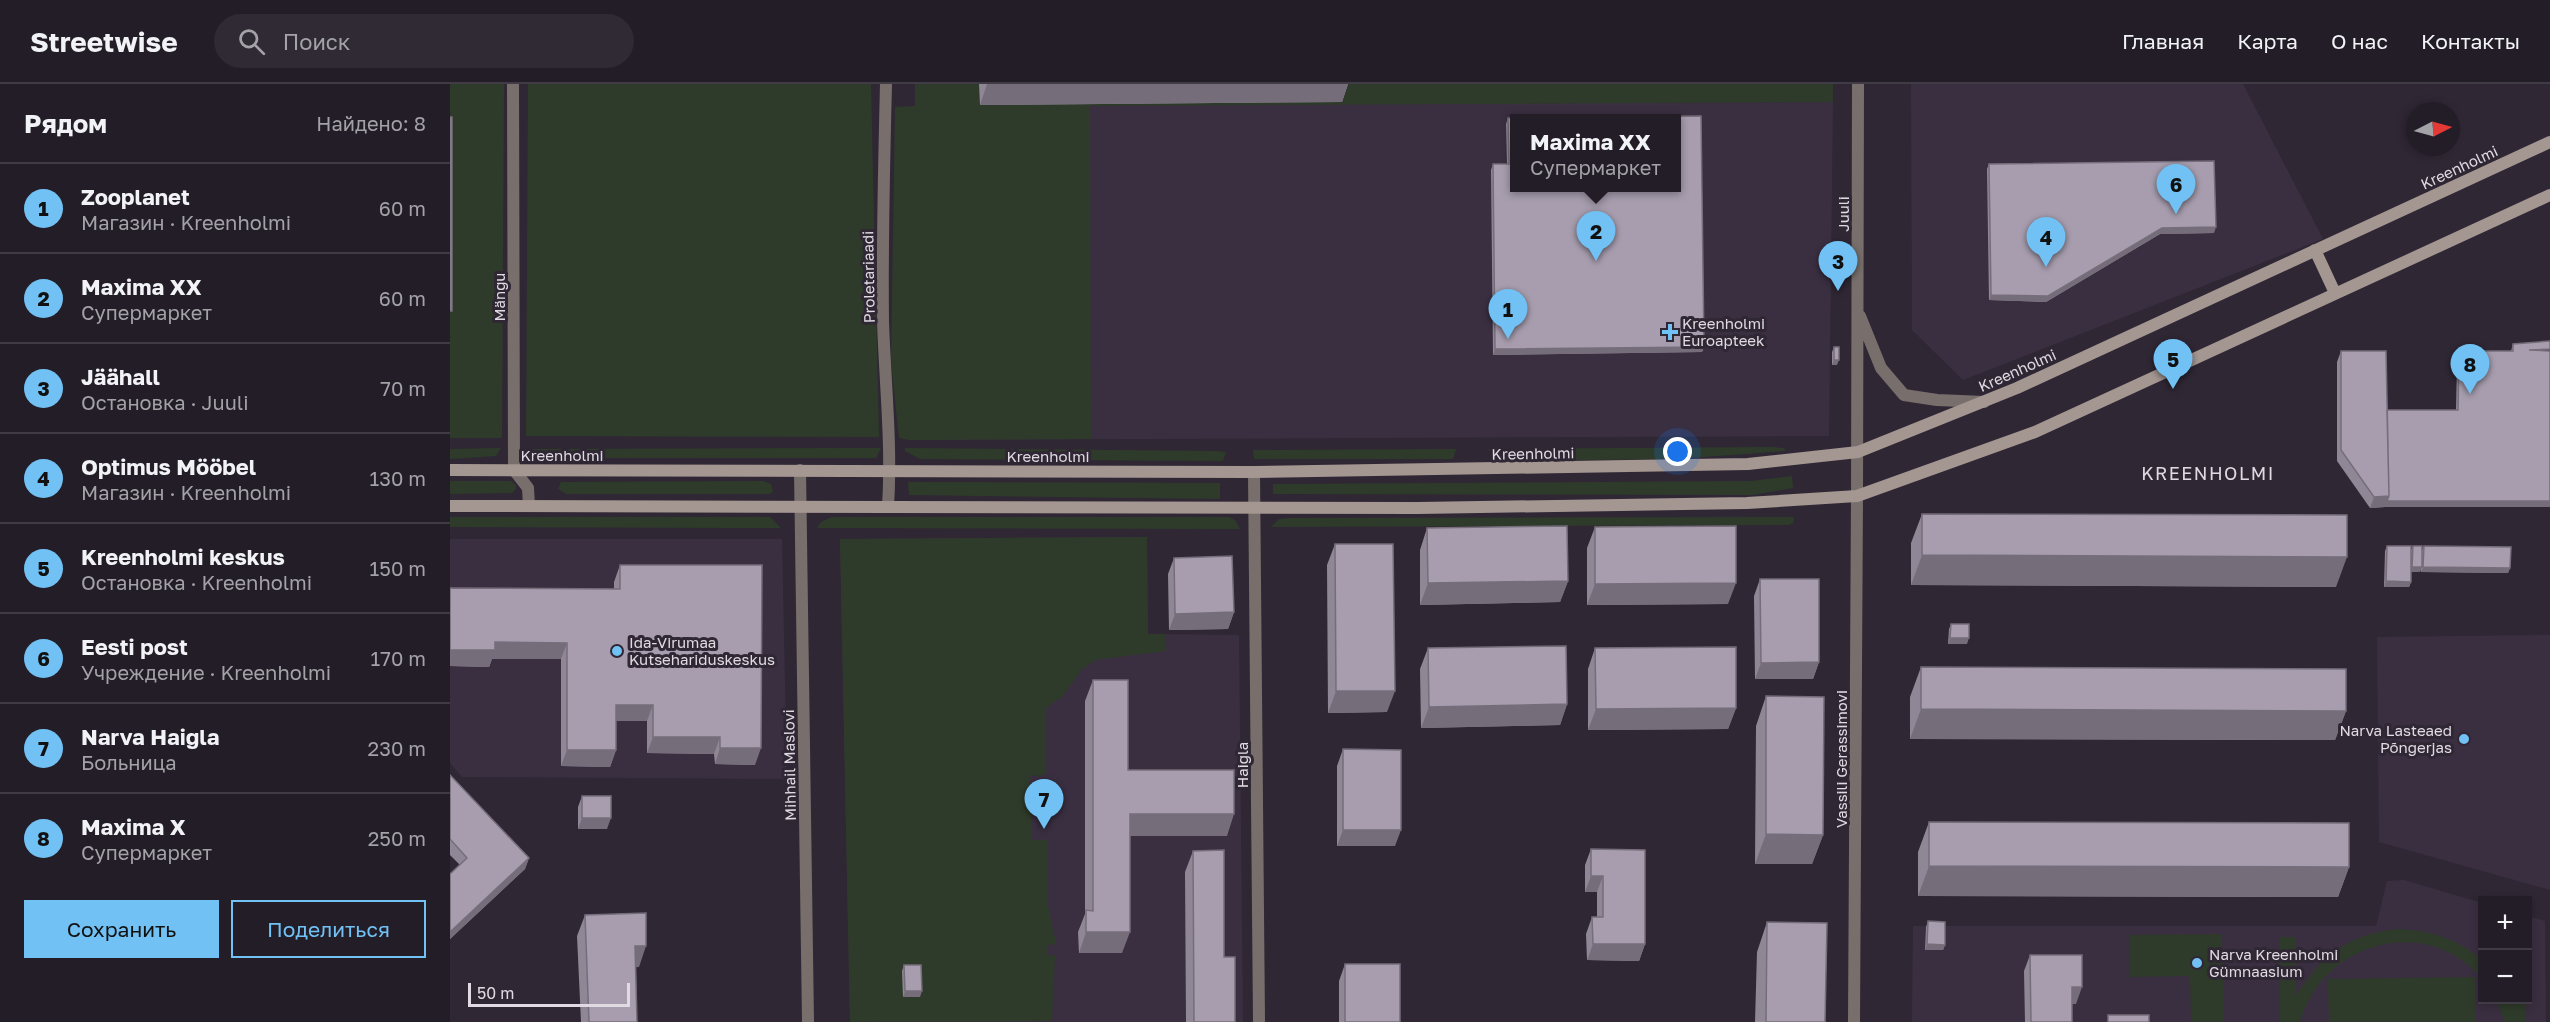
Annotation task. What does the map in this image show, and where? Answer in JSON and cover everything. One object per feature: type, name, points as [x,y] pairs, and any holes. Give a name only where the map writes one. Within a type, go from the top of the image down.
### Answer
[{"type":"main road","name":"Kreenholmi","points":[[450,470],[1254,472],[1748,464],[1858,452],[1984,402],[2550,142]]},
{"type":"main road","points":[[450,506],[1418,508],[1735,504],[1857,496],[2035,432],[2550,195]]},
{"type":"main road","points":[[2315,250],[2336,293]]},
{"type":"street","name":"Mängu","points":[[513,84],[514,470],[528,488],[529,506]]},
{"type":"street","name":"Proletariaadi","points":[[886,84],[883,321],[890,470],[888,507]]},
{"type":"street","name":"Juuli","points":[[1858,84],[1858,452]]},
{"type":"street","points":[[1858,309],[1881,368],[1904,395],[1937,400],[1984,402]]},
{"type":"street","name":"Vassili Gerassimovi","points":[[1854,1022],[1858,452]]},
{"type":"street","name":"Mihhail Maslovi","points":[[800,470],[808,1022]]},
{"type":"street","name":"Haigla","points":[[1254,472],[1259,1022]]},
{"type":"shaded area","points":[[1911,84],[2243,84],[2323,239],[1963,380],[1912,330]]},
{"type":"shaded area","points":[[1833,102],[1829,436],[909,440],[915,106]]},
{"type":"shaded area","points":[[1147,537],[1148,634],[1239,635],[1243,1022],[850,1022],[840,539]]},
{"type":"shaded area","name":"Ida-Virumaa Kutsehariduskeskus","points":[[450,539],[782,539],[787,779],[462,777],[450,763]]},
{"type":"shaded area","name":"Narva Lasteaed Põngerjas","points":[[2550,635],[2550,890],[2379,842],[2377,637]]},
{"type":"shaded area","name":"Narva Kreenholmi Gümnaasium","points":[[2404,880],[2478,902],[2478,1004],[2532,1004],[2532,917],[2545,921],[2546,1022],[1912,1022],[1913,926],[2376,926],[2387,881]]},
{"type":"green space","points":[[450,84],[504,84],[502,438],[450,438]]},
{"type":"green space","points":[[528,84],[871,84],[879,437],[526,436]]},
{"type":"green space","points":[[915,84],[1833,84],[1833,102],[1090,106],[1091,439],[909,440],[899,438],[891,362],[895,107],[915,106]]},
{"type":"green space","points":[[501,448],[496,456],[450,459],[450,449]]},
{"type":"green space","points":[[881,448],[876,458],[526,458],[526,449]]},
{"type":"green space","points":[[905,448],[1226,452],[1223,461],[920,459],[905,451]]},
{"type":"green space","points":[[1784,448],[1786,451],[1676,459],[1498,461],[1488,449]]},
{"type":"green space","points":[[1456,449],[1453,459],[1254,459],[1253,450]]},
{"type":"green space","points":[[1792,476],[1793,488],[1753,495],[1273,494],[1273,484],[1751,481]]},
{"type":"green space","points":[[450,481],[511,481],[516,485],[516,489],[512,493],[450,494]]},
{"type":"green space","points":[[763,481],[771,484],[773,492],[769,494],[566,494],[558,489],[561,482]]},
{"type":"green space","points":[[908,482],[1220,483],[1220,499],[909,495]]},
{"type":"green space","points":[[450,517],[770,517],[781,528],[450,527]]},
{"type":"green space","points":[[832,517],[1229,517],[1235,520],[1240,529],[817,528],[821,522]]},
{"type":"green space","points":[[1794,517],[1793,523],[1789,525],[1271,527],[1279,519],[1289,518]]},
{"type":"green space","points":[[1147,537],[1148,634],[1165,634],[1165,651],[1096,660],[1082,669],[1063,696],[1046,708],[1046,775],[1030,776],[1030,802],[1043,802],[1044,806],[1031,807],[1032,840],[1047,840],[1047,901],[1056,944],[1048,945],[1048,956],[1055,955],[1052,1021],[850,1022],[840,539]]},
{"type":"green space","points":[[2398,929],[2421,931],[2453,941],[2478,957],[2478,976],[2459,959],[2434,946],[2406,942],[2379,945],[2353,955],[2330,972],[2312,994],[2300,1022],[2280,1022],[2279,937],[2295,937],[2296,995],[2316,969],[2338,949],[2365,936]]},
{"type":"green space","points":[[2222,934],[2224,1022],[2191,1022],[2190,976],[2130,977],[2129,935]]},
{"type":"green space","points":[[2475,977],[2475,1022],[2329,1022],[2328,979]]},
{"type":"green space","points":[[2498,1004],[2525,1004],[2525,1022],[2505,1022]]},
{"type":"building","points":[[1681,116],[1701,116],[1704,347],[1495,349],[1493,164],[1509,164],[1508,118],[1510,118],[1510,192],[1681,192]]},
{"type":"building","points":[[450,117],[452,117],[452,311],[450,311]]},
{"type":"building","points":[[2214,161],[2216,227],[2162,228],[2048,296],[1991,295],[1989,164]]},
{"type":"building","points":[[2550,341],[2550,349],[2529,350],[2550,351],[2550,501],[2387,501],[2389,496],[2387,410],[2458,410],[2459,359],[2457,359],[2457,351],[2513,351],[2513,344]]},
{"type":"building","points":[[1834,347],[1839,347],[1839,360],[1834,360]]},
{"type":"building","points":[[2341,351],[2386,351],[2389,496],[2374,497],[2341,450]]},
{"type":"building","points":[[1922,514],[2347,515],[2347,557],[1922,555]]},
{"type":"building","points":[[1567,526],[1568,581],[1428,583],[1427,528]]},
{"type":"building","points":[[1736,526],[1736,583],[1595,584],[1595,527]]},
{"type":"building","points":[[1335,544],[1393,544],[1395,691],[1336,691]]},
{"type":"building","points":[[2387,546],[2411,546],[2411,582],[2386,581]]},
{"type":"building","points":[[2413,546],[2422,546],[2422,567],[2412,567]]},
{"type":"building","points":[[2424,546],[2511,547],[2510,568],[2423,567]]},
{"type":"building","points":[[1232,556],[1234,612],[1175,614],[1174,558]]},
{"type":"building","points":[[620,565],[762,565],[761,748],[720,748],[720,737],[653,737],[653,705],[616,705],[616,750],[567,750],[567,643],[495,642],[495,650],[450,650],[450,588],[620,589]]},
{"type":"building","points":[[1760,579],[1819,579],[1819,662],[1761,663]]},
{"type":"building","points":[[1951,624],[1969,624],[1969,638],[1950,638]]},
{"type":"building","points":[[1566,646],[1567,704],[1429,707],[1428,648]]},
{"type":"building","points":[[1736,647],[1736,708],[1596,709],[1595,648]]},
{"type":"building","points":[[1921,667],[2346,669],[2346,711],[1921,709]]},
{"type":"building","points":[[1093,680],[1128,680],[1128,770],[1234,770],[1234,814],[1130,814],[1130,932],[1086,932],[1086,910],[1093,911]]},
{"type":"building","points":[[1766,696],[1824,697],[1823,835],[1766,834]]},
{"type":"building","points":[[1343,749],[1401,750],[1401,830],[1343,830]]},
{"type":"building","points":[[450,775],[529,858],[450,932],[450,874],[467,858],[450,839]]},
{"type":"building","points":[[582,796],[611,796],[611,818],[582,818]]},
{"type":"building","points":[[1929,822],[2349,823],[2349,867],[1929,866]]},
{"type":"building","points":[[1591,849],[1645,850],[1645,944],[1593,944],[1592,917],[1603,917],[1603,876],[1591,876]]},
{"type":"building","points":[[1224,850],[1224,957],[1235,957],[1235,1022],[1194,1022],[1193,851]]},
{"type":"building","points":[[646,913],[646,946],[635,946],[637,1022],[589,1022],[585,915]]},
{"type":"building","points":[[1928,921],[1945,922],[1945,945],[1927,944]]},
{"type":"building","points":[[1767,922],[1827,923],[1825,1022],[1766,1022]]},
{"type":"building","points":[[2030,955],[2082,955],[2082,987],[2072,987],[2072,1022],[2031,1022]]},
{"type":"building","points":[[1345,964],[1400,964],[1400,1022],[1345,1022]]},
{"type":"building","points":[[904,965],[921,965],[922,991],[905,991]]},
{"type":"building","points":[[2108,1015],[2149,1015],[2149,1022],[2108,1022]]},
{"type":"place","name":"Eesti post","points":[[2176,214]]},
{"type":"place","name":"Maxima XX","points":[[1596,261]]},
{"type":"place","name":"Optimus Mööbel","points":[[2046,267]]},
{"type":"place","name":"Jäähall","points":[[1838,291]]},
{"type":"place","name":"Kreenholmi Euroapteek","points":[[1670,332]]},
{"type":"place","name":"Zooplanet","points":[[1508,339]]},
{"type":"place","name":"Kreenholmi keskus","points":[[2173,389]]},
{"type":"place","name":"Maxima X","points":[[2470,394]]},
{"type":"place","name":"Ida-Virumaa Kutsehariduskeskus","points":[[617,651]]},
{"type":"place","name":"Narva Lasteaed Põngerjas","points":[[2464,739]]},
{"type":"place","name":"Narva Haigla","points":[[1044,829]]},
{"type":"place","name":"Narva Kreenholmi Gümnaasium","points":[[2197,963]]},
{"type":"district","name":"KREENHOLMI","points":[[2208,473]]}]
